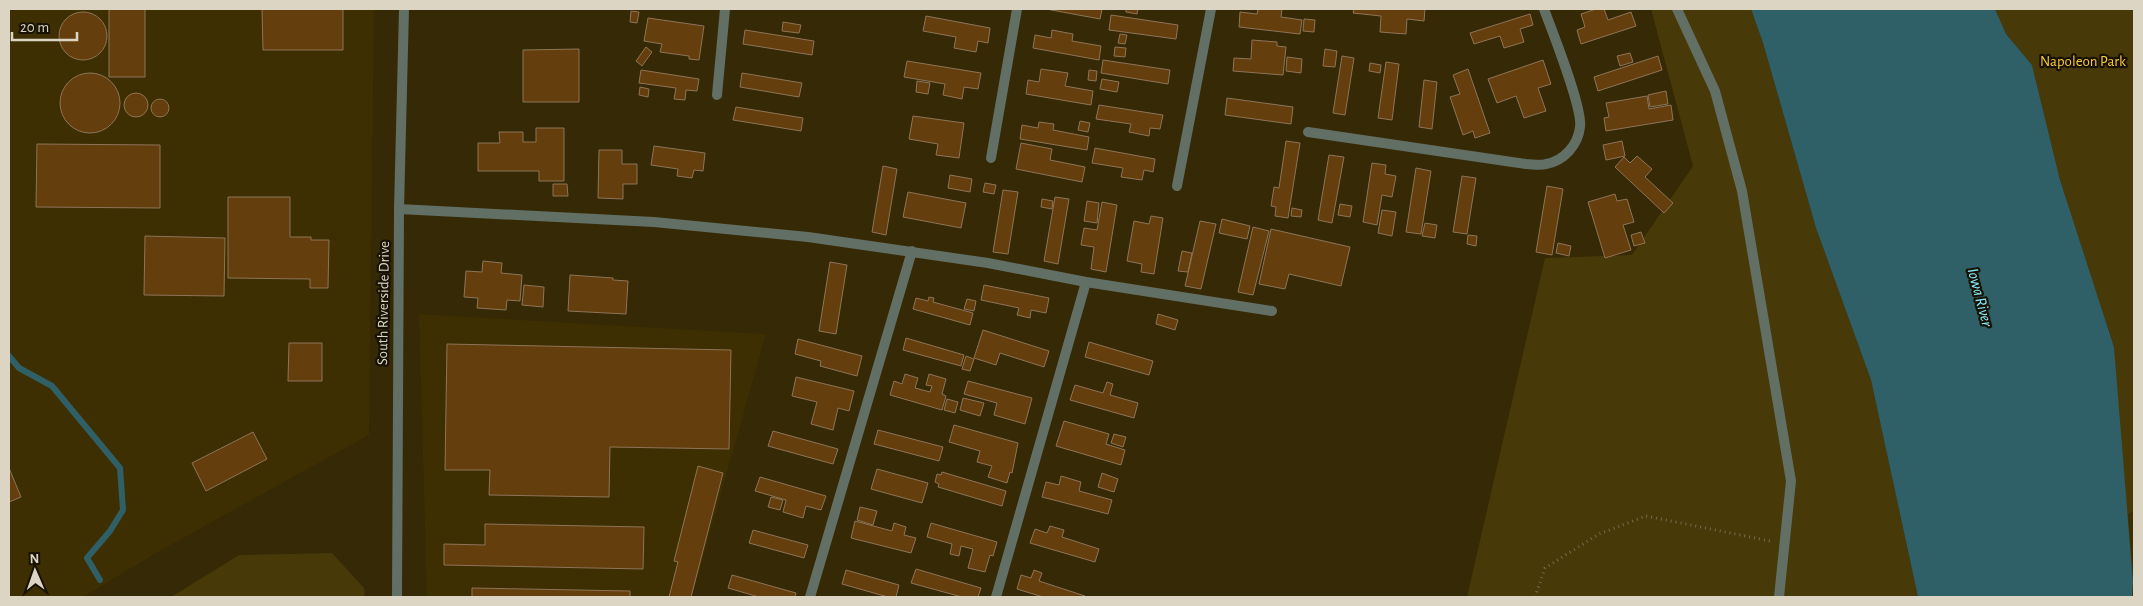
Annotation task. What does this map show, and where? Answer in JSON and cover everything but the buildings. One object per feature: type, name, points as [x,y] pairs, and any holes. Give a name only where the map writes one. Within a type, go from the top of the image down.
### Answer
[{"type":"street","name":"South Riverside Drive","points":[[396,597],[399,209],[404,9]]},
{"type":"street","points":[[716,95],[726,9]]},
{"type":"street","points":[[991,158],[1018,9]]},
{"type":"street","points":[[1178,186],[1211,9]]},
{"type":"street","points":[[1308,132],[1526,164],[1545,165],[1562,158],[1575,144],[1581,126],[1578,108],[1544,9]]},
{"type":"street","points":[[1677,9],[1714,91],[1742,191],[1791,481],[1779,597]]},
{"type":"street","points":[[399,209],[722,228],[808,237],[912,251],[1086,282],[1272,310]]},
{"type":"street","points":[[810,597],[912,251]]},
{"type":"street","points":[[996,597],[1086,282]]},
{"type":"path","points":[[1535,597],[1545,568],[1598,534],[1646,516],[1784,543]]},
{"type":"shaded area","points":[[9,9],[374,9],[369,435],[158,552],[83,597],[9,597]]},
{"type":"shaded area","points":[[419,314],[766,334],[692,597],[427,597]]},
{"type":"shaded area","points":[[2134,511],[2134,597],[2132,597],[2133,582],[2126,515]]},
{"type":"green space","points":[[1651,9],[1751,9],[1763,43],[1816,228],[1871,380],[1918,597],[1467,597],[1545,258],[1632,255],[1693,166]]},
{"type":"green space","name":"Napoleon Park","points":[[1995,9],[2134,9],[2134,511],[2126,515],[2114,347],[2060,180],[2032,65],[2006,34]]},
{"type":"green space","points":[[332,553],[364,588],[365,597],[171,597],[239,555]]},
{"type":"water","name":"Iowa River","points":[[1751,9],[1995,9],[2006,34],[2032,65],[2060,180],[2114,347],[2133,582],[2132,597],[1918,597],[1871,380],[1816,228],[1763,43]]},
{"type":"waterway","points":[[9,356],[19,368],[52,386],[120,468],[123,510],[110,531],[87,558],[100,580]]}]
